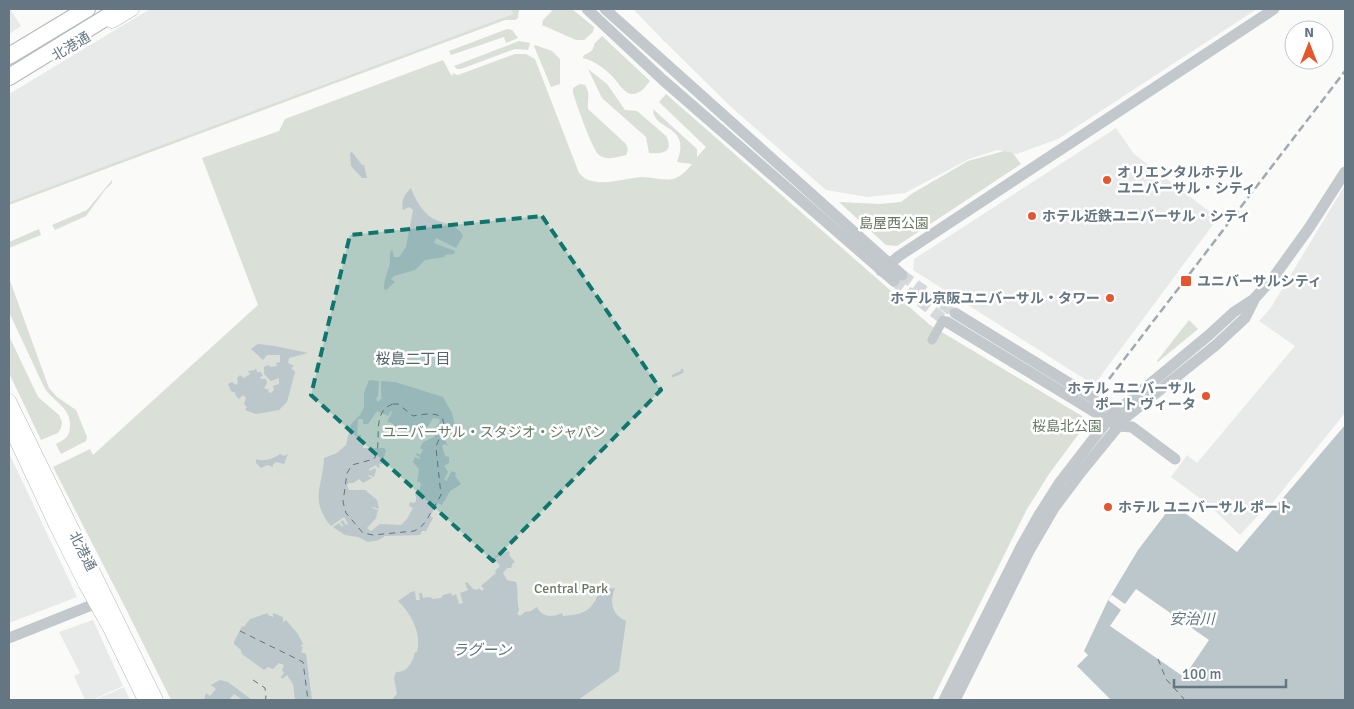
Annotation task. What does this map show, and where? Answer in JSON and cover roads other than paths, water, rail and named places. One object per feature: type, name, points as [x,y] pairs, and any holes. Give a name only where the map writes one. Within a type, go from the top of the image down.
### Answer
[{"type":"highway","points":[[9,54],[87,9]]},
{"type":"highway","points":[[9,66],[104,9]]},
{"type":"highway","points":[[9,77],[120,9]]},
{"type":"main road","name":"北港通","points":[[9,54],[78,9]]},
{"type":"main road","name":"北港通","points":[[9,84],[132,9]]},
{"type":"main road","name":"北港通","points":[[9,401],[102,601],[109,626],[145,700]]},
{"type":"main road","name":"北港通","points":[[9,424],[56,525],[102,601],[156,700]]},
{"type":"street","points":[[586,9],[663,80],[898,278]]},
{"type":"street","points":[[605,9],[885,267]]},
{"type":"street","points":[[885,267],[1274,9]]},
{"type":"street","points":[[944,700],[1021,547],[1060,482],[1120,420],[1209,335],[1234,312],[1255,298],[1273,278],[1309,228],[1345,172]]},
{"type":"street","points":[[955,313],[1120,420],[1175,459]]},
{"type":"street","points":[[932,340],[945,321],[1120,420]]},
{"type":"street","points":[[955,700],[1029,550],[1054,508],[1120,420]]},
{"type":"street","points":[[9,638],[102,601]]},
{"type":"water","points":[[352,152],[364,165],[367,178],[362,178],[351,166],[350,153]]},
{"type":"water","points":[[411,188],[419,205],[428,215],[454,227],[463,236],[456,248],[436,238],[434,243],[455,251],[454,254],[425,260],[415,270],[394,276],[391,279],[395,282],[386,290],[384,285],[391,251],[392,249],[394,257],[399,257],[406,247],[413,210],[409,207],[403,210],[402,203],[405,195]]},
{"type":"water","points":[[258,344],[308,353],[289,358],[288,363],[294,366],[291,368],[295,372],[287,402],[279,410],[256,414],[245,410],[247,407],[244,404],[246,398],[243,395],[239,399],[235,395],[236,393],[231,391],[228,384],[232,382],[236,385],[238,383],[237,378],[240,375],[244,378],[250,374],[248,371],[255,370],[256,368],[257,372],[261,372],[263,376],[260,377],[261,379],[266,379],[267,383],[264,388],[269,390],[268,392],[271,393],[274,390],[273,386],[279,384],[279,378],[271,381],[264,374],[264,367],[268,365],[271,367],[277,366],[276,363],[280,362],[280,355],[267,355],[263,360],[251,349]]},
{"type":"water","points":[[369,380],[379,381],[376,399],[378,402],[382,398],[381,381],[395,382],[443,397],[452,413],[455,427],[447,434],[445,440],[448,446],[445,444],[442,446],[445,456],[449,457],[449,463],[444,466],[448,472],[444,480],[446,481],[452,471],[456,473],[455,476],[461,484],[450,491],[442,505],[438,503],[430,516],[433,518],[426,531],[422,531],[420,535],[385,536],[379,540],[368,542],[358,537],[345,535],[333,527],[339,523],[342,527],[343,525],[340,522],[343,520],[346,525],[348,524],[344,517],[331,526],[320,508],[319,493],[324,458],[337,453],[346,445],[351,424],[360,415],[364,407],[364,393]],"holes":[[[377,411],[388,416],[391,411],[387,422],[392,423],[400,432],[419,434],[427,428],[433,418],[439,419],[440,422],[434,430],[436,432],[434,437],[423,442],[420,448],[423,450],[420,455],[417,453],[416,455],[420,457],[419,459],[415,457],[413,462],[419,469],[417,482],[420,482],[422,485],[420,489],[417,489],[416,501],[414,503],[410,502],[409,506],[413,508],[407,519],[401,525],[380,524],[371,531],[367,528],[376,518],[378,510],[372,508],[379,509],[377,500],[365,490],[349,490],[347,485],[359,479],[363,483],[372,478],[369,475],[374,477],[375,468],[370,471],[369,469],[376,465],[378,468],[380,467],[379,464],[382,464],[386,450],[384,448],[363,448],[361,435],[357,435],[358,419],[363,419],[363,424],[368,424]]]},
{"type":"water","name":"安治川","points":[[1345,425],[1345,700],[1111,700],[1077,666],[1088,655],[1084,651],[1108,600],[1138,550],[1173,504],[1237,552]]},
{"type":"water","points":[[280,454],[284,456],[288,454],[284,464],[277,462],[273,464],[273,467],[267,465],[261,468],[256,463],[256,459],[268,460]]},
{"type":"water","name":"ラグーン","points":[[508,551],[515,562],[511,568],[507,568],[503,573],[507,580],[516,582],[519,610],[517,614],[520,616],[537,607],[544,615],[548,616],[562,613],[563,616],[581,613],[595,602],[600,592],[615,588],[612,598],[613,608],[626,621],[619,671],[578,700],[394,700],[393,698],[397,694],[394,678],[396,672],[403,671],[409,666],[415,652],[417,652],[418,645],[415,625],[408,612],[398,601],[415,591],[416,600],[420,600],[419,593],[422,593],[423,598],[430,597],[433,599],[441,598],[443,595],[451,593],[452,596],[456,594],[459,604],[463,603],[460,593],[468,590],[465,583],[467,582],[473,589],[477,590],[479,588],[482,591],[484,589],[481,586],[496,573],[495,571],[500,566],[495,560],[495,556]]},
{"type":"water","points":[[268,613],[268,615],[273,617],[273,613],[283,617],[283,622],[286,620],[298,634],[303,644],[300,646],[303,647],[301,652],[306,654],[312,700],[295,700],[293,684],[287,675],[282,679],[281,677],[284,673],[282,670],[284,665],[279,663],[273,669],[268,667],[264,670],[242,654],[241,650],[234,644],[242,626],[244,627],[250,619]]},
{"type":"water","points":[[220,680],[228,682],[252,700],[243,700],[234,694],[229,700],[204,700],[206,693],[210,696],[216,689],[211,685]]},
{"type":"waterway","points":[[673,376],[682,372],[682,370]]},
{"type":"tunnel","points":[[902,275],[955,313]]},
{"type":"tunnel","points":[[894,281],[947,322]]},
{"type":"railway","points":[[1109,379],[1345,71]]},
{"type":"place","name":"オリエンタルホテル ユニバーサル・シティ","points":[[1107,180]]},
{"type":"place","name":"ホテル近鉄ユニバーサル・シティ","points":[[1032,216]]},
{"type":"place","name":"ユニバーサルシティ","points":[[1186,281]]},
{"type":"place","name":"ホテル京阪ユニバーサル・タワー","points":[[1110,298]]},
{"type":"place","name":"ホテル ユニバーサル ポート ヴィータ","points":[[1206,396]]},
{"type":"place","name":"ホテル ユニバーサル ポート","points":[[1108,507]]},
{"type":"district","name":"桜島二丁目","points":[[413,359]]},
{"type":"park label","name":"島屋西公園","points":[[894,223]]},
{"type":"park label","name":"桜島北公園","points":[[1067,426]]},
{"type":"park label","name":"ユニバーサル・スタジオ・ジャパン","points":[[494,432]]},
{"type":"park label","name":"Central Park","points":[[571,588]]}]
